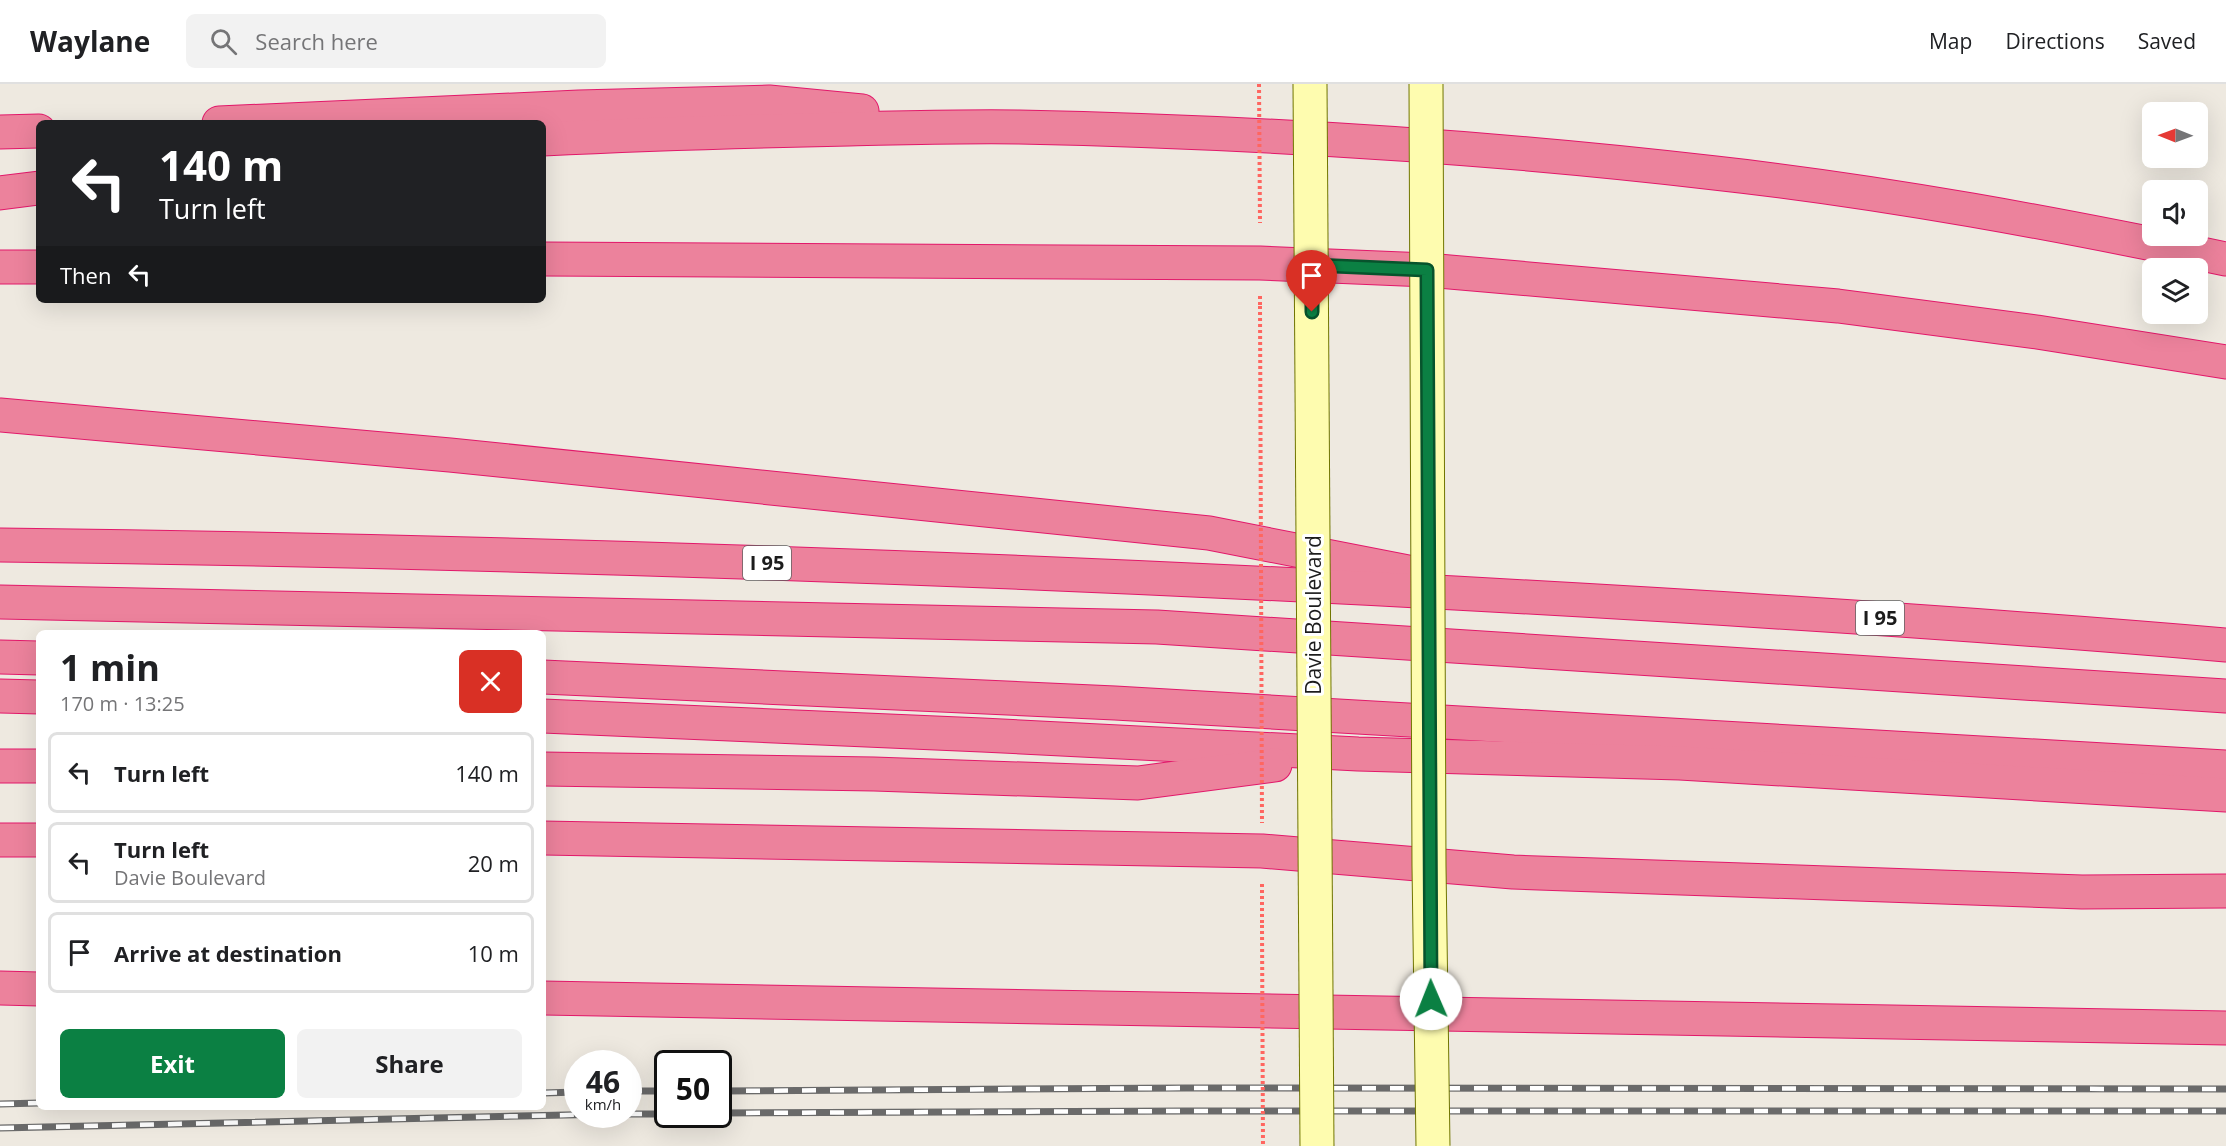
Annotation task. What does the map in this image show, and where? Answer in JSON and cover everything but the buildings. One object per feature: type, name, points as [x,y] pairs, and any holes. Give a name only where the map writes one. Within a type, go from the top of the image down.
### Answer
[{"type":"highway","points":[[283,120],[579,106],[769,102],[1016,127]]},
{"type":"highway","points":[[546,139],[671,133],[1016,127],[1282,137],[1452,147],[1719,173],[1943,205],[2226,259]]},
{"type":"highway","points":[[0,132],[36,131]]},
{"type":"highway","points":[[0,193],[36,188]]},
{"type":"highway","points":[[546,259],[1312,265],[1427,270],[1850,307],[2037,332],[2226,362]]},
{"type":"highway","points":[[0,267],[36,267]]},
{"type":"highway","points":[[0,415],[450,455],[1209,532],[1534,597]]},
{"type":"highway","name":"I 95","points":[[0,545],[383,551],[1016,571],[1789,612],[2226,645]]},
{"type":"highway","points":[[0,602],[1157,627],[2226,696]]},
{"type":"highway","points":[[0,657],[36,658]]},
{"type":"highway","points":[[546,677],[1115,703],[2226,767]]},
{"type":"highway","points":[[0,696],[36,697]]},
{"type":"highway","points":[[546,716],[1358,754],[1680,763],[2226,795]]},
{"type":"highway","points":[[546,769],[874,774],[1138,783],[1358,754]]},
{"type":"highway","points":[[0,766],[36,766]]},
{"type":"highway","points":[[546,838],[1262,851],[1513,872],[2082,892],[2226,891]]},
{"type":"highway","points":[[0,840],[36,840]]},
{"type":"highway","points":[[2082,892],[2226,907]]},
{"type":"highway","points":[[0,988],[36,989]]},
{"type":"highway","points":[[546,998],[2226,1028]]},
{"type":"main road","name":"Davie Boulevard","points":[[1310,84],[1317,1146]]},
{"type":"main road","points":[[1426,84],[1429,866],[1433,1146]]},
{"type":"path","points":[[1259,84],[1260,223]]},
{"type":"path","points":[[1260,306],[1262,823]]},
{"type":"path","points":[[1262,925],[1263,1146]]},
{"type":"railway","points":[[732,1091],[1186,1088],[2226,1089]]},
{"type":"railway","points":[[642,1091],[654,1091]]},
{"type":"railway","points":[[546,1093],[564,1092]]},
{"type":"railway","points":[[0,1104],[36,1103]]},
{"type":"railway","points":[[732,1113],[2226,1111]]},
{"type":"railway","points":[[642,1114],[654,1114]]},
{"type":"railway","points":[[0,1128],[564,1115]]},
{"type":"route","points":[[1312,312],[1312,265],[1427,270],[1431,999]]}]
